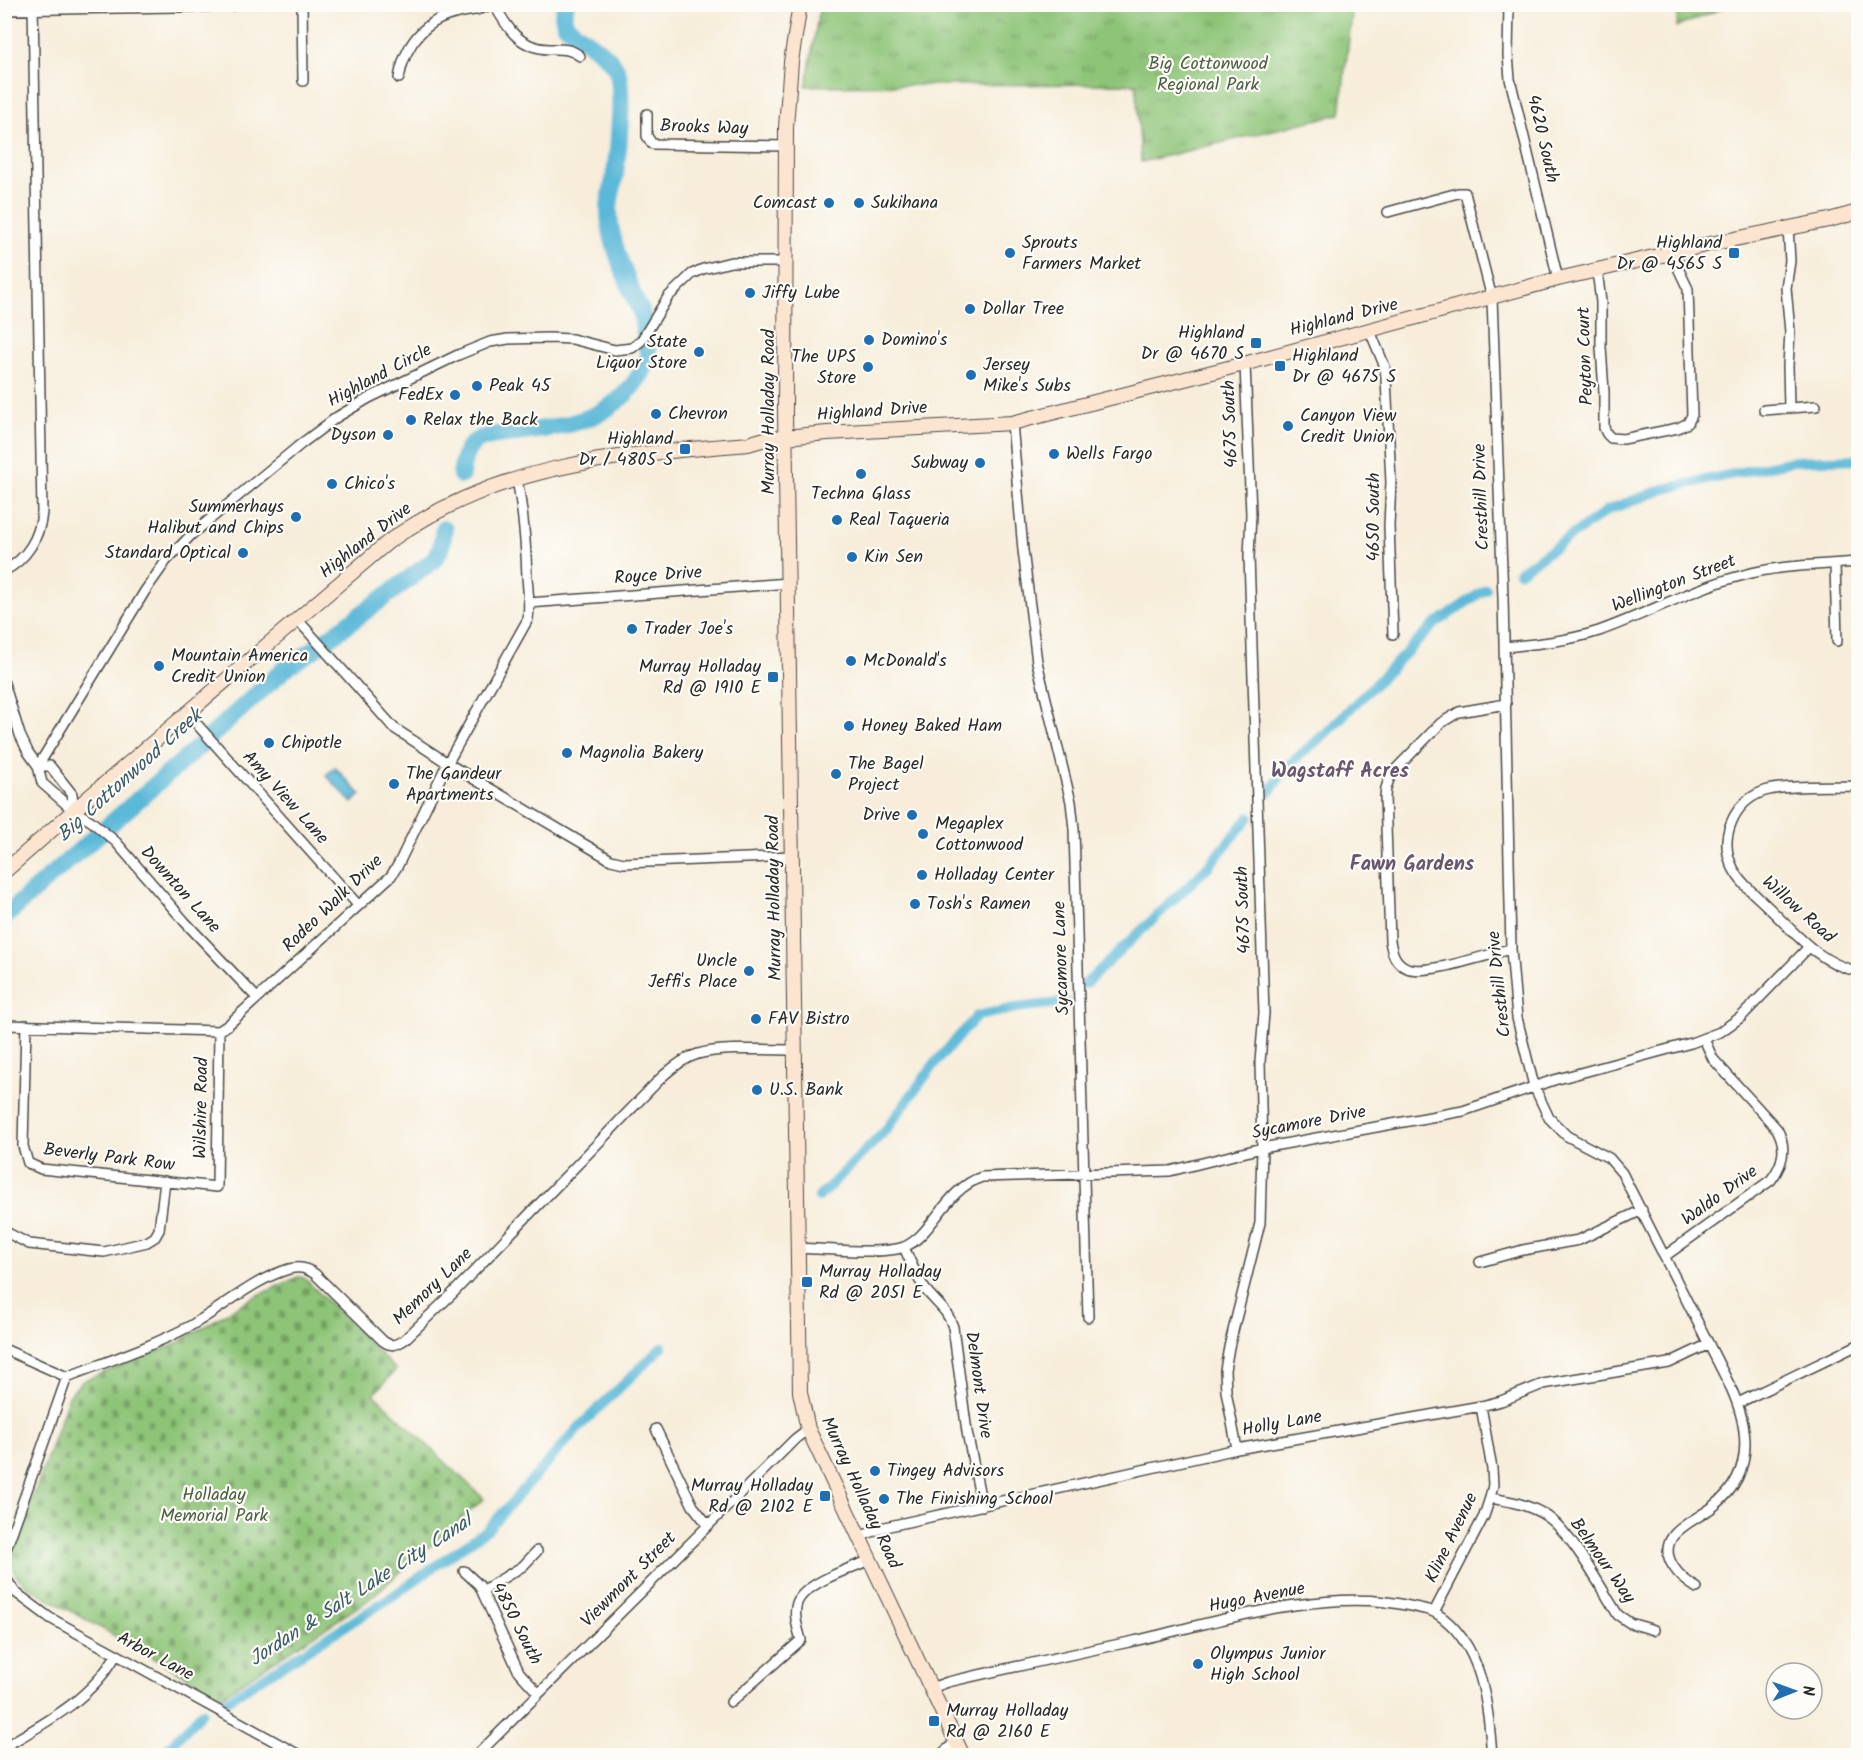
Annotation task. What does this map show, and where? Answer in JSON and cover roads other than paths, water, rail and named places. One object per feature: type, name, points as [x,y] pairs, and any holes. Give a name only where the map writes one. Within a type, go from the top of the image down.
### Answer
[{"type":"main road","name":"Murray Holladay Road","points":[[800,4],[791,62],[786,146],[786,437],[800,1392],[808,1430],[963,1755]]},
{"type":"main road","name":"Highland Drive","points":[[4,872],[186,713],[374,554],[420,520],[468,496],[517,479],[603,458],[855,431],[1012,423],[1245,364],[1558,279],[1858,213]]},
{"type":"street","points":[[302,4],[303,81]]},
{"type":"street","points":[[399,78],[408,48],[420,32],[448,15],[478,10],[493,4],[510,31],[525,44],[543,49],[570,50],[580,56]]},
{"type":"street","name":"4620 South","points":[[1509,4],[1510,79],[1558,279]]},
{"type":"street","points":[[4,10],[33,7],[233,6]]},
{"type":"street","points":[[4,571],[19,562],[27,553],[41,524],[42,512],[33,7]]},
{"type":"street","name":"Brooks Way","points":[[647,114],[647,136],[652,144],[786,146]]},
{"type":"street","name":"Cresthill Drive","points":[[1388,212],[1458,193],[1465,194],[1492,298],[1506,704],[1511,949],[1516,1018],[1534,1086],[1549,1118],[1567,1136],[1604,1155],[1622,1173],[1709,1344],[1744,1420],[1746,1436],[1737,1475],[1720,1500],[1677,1532],[1669,1546],[1673,1568],[1685,1581],[1697,1588]]},
{"type":"street","points":[[1788,227],[1790,261],[1786,288],[1790,332],[1789,408]]},
{"type":"street","name":"Peyton Court","points":[[1597,270],[1601,302],[1600,347],[1604,428],[1611,438],[1623,439],[1678,428],[1691,419],[1689,296],[1687,283],[1679,270],[1677,252]]},
{"type":"street","name":"Highland Circle","points":[[38,766],[145,591],[166,561],[191,536],[301,444],[337,417],[379,393],[490,342],[508,339],[561,339],[606,348],[624,350],[632,348],[641,341],[674,290],[692,274],[703,268],[731,262],[787,262]]},
{"type":"street","name":"4650 South","points":[[1370,331],[1385,367],[1386,378],[1391,482],[1389,526],[1393,634]]},
{"type":"street","name":"4675 South","points":[[1237,1449],[1226,1392],[1225,1370],[1259,1229],[1262,1148],[1260,1062],[1264,1013],[1245,364]]},
{"type":"street","points":[[1764,410],[1816,406]]},
{"type":"street","name":"Sycamore Lane","points":[[1012,423],[1022,539],[1037,662],[1071,802],[1074,830],[1089,1317]]},
{"type":"street","name":"Rodeo Walk Drive","points":[[219,1031],[358,904],[379,888],[398,865],[447,764],[528,619],[529,603],[522,507],[517,479]]},
{"type":"street","name":"Wellington Street","points":[[1504,647],[1552,642],[1584,635],[1739,576],[1770,569],[1858,562]]},
{"type":"street","points":[[1835,564],[1837,641]]},
{"type":"street","name":"Royce Drive","points":[[529,603],[789,583]]},
{"type":"street","points":[[297,619],[394,728],[447,764],[611,860],[624,863],[793,856]]},
{"type":"street","name":"Downton Lane","points":[[4,683],[20,735],[38,766],[42,783],[116,843],[185,922],[257,998]]},
{"type":"street","points":[[1506,704],[1460,712],[1441,723],[1391,774],[1385,797],[1390,941],[1396,960],[1404,967],[1423,970],[1511,949]]},
{"type":"street","name":"Amy View Lane","points":[[186,713],[358,904]]},
{"type":"street","points":[[38,766],[50,766],[72,794],[74,811]]},
{"type":"street","name":"Willow Road","points":[[1858,786],[1784,788],[1761,792],[1746,802],[1733,819],[1727,837],[1729,857],[1736,873],[1746,886],[1809,947],[1837,964],[1858,971]]},
{"type":"street","name":"Sycamore Drive","points":[[904,1246],[918,1237],[962,1187],[976,1179],[1002,1175],[1170,1171],[1262,1148],[1454,1113],[1534,1086],[1704,1039],[1720,1032],[1741,1017],[1809,947]]},
{"type":"street","points":[[4,1025],[219,1031]]},
{"type":"street","name":"Beverly Park Row","points":[[26,1025],[23,1146],[28,1163],[42,1168],[218,1186]]},
{"type":"street","name":"Wilshire Road","points":[[218,1186],[219,1031]]},
{"type":"street","name":"Waldo Drive","points":[[1665,1256],[1771,1180],[1779,1169],[1783,1157],[1784,1141],[1778,1128],[1713,1059],[1704,1039]]},
{"type":"street","name":"Memory Lane","points":[[68,1377],[188,1327],[251,1287],[295,1267],[315,1274],[383,1341],[388,1345],[394,1345],[404,1340],[451,1295],[676,1065],[689,1057],[705,1052],[795,1050]]},
{"type":"street","points":[[4,1231],[29,1244],[100,1252],[147,1242],[155,1237],[160,1226],[165,1181]]},
{"type":"street","points":[[1480,1262],[1523,1250],[1579,1240],[1642,1210]]},
{"type":"street","points":[[798,1248],[860,1250],[904,1246]]},
{"type":"street","name":"Delmont Drive","points":[[904,1246],[916,1276],[951,1320],[967,1432],[982,1506]]},
{"type":"street","name":"Holly Lane","points":[[859,1536],[885,1527],[1237,1449],[1481,1406],[1501,1401],[1543,1384],[1669,1363],[1709,1344]]},
{"type":"street","points":[[1738,1403],[1858,1345]]},
{"type":"street","points":[[4,1348],[68,1377],[4,1555]]},
{"type":"street","name":"Kline Avenue","points":[[1434,1612],[1484,1516],[1491,1497],[1492,1469],[1481,1406]]},
{"type":"street","points":[[656,1429],[693,1506],[708,1525]]},
{"type":"street","name":"Viewmont Street","points":[[476,1755],[795,1439],[808,1430]]},
{"type":"street","name":"Belmour Way","points":[[1491,1497],[1517,1503],[1547,1517],[1561,1528],[1618,1615],[1629,1623],[1654,1630]]},
{"type":"street","points":[[482,1591],[523,1566],[537,1551]]},
{"type":"street","points":[[731,1702],[801,1640],[796,1610],[798,1601],[804,1593],[819,1583],[870,1560]]},
{"type":"street","name":"4850 South","points":[[464,1571],[482,1591],[519,1672],[538,1693]]},
{"type":"street","name":"Arbor Lane","points":[[4,1576],[15,1592],[50,1618],[301,1755]]},
{"type":"street","name":"Hugo Avenue","points":[[931,1688],[959,1679],[1306,1604],[1341,1600],[1396,1602],[1434,1612],[1449,1623],[1462,1638],[1473,1656],[1481,1677],[1489,1717],[1492,1755]]},
{"type":"street","points":[[4,1747],[58,1715],[85,1695],[110,1666],[116,1655]]},
{"type":"street","points":[[940,1755],[956,1741]]},
{"type":"water","points":[[335,767],[361,795],[352,803],[326,775]]},
{"type":"waterway","name":"Big Cottonwood Creek","points":[[461,475],[466,453],[479,439],[557,427],[594,415],[625,394],[638,378],[649,358],[641,311],[618,257],[610,222],[609,210],[619,136],[619,78],[616,69],[606,56],[565,24],[563,15],[566,4]]},
{"type":"waterway","name":"Jordan & Salt Lake City Canal","points":[[1519,572],[1608,510],[1664,489],[1793,461],[1858,459]]},
{"type":"waterway","name":"Big Cottonwood Creek","points":[[4,918],[288,666],[433,561],[441,548],[444,529]]},
{"type":"waterway","name":"Jordan & Salt Lake City Canal","points":[[1269,792],[1291,763],[1328,731],[1435,624],[1486,589]]},
{"type":"waterway","name":"Jordan & Salt Lake City Canal","points":[[1085,984],[1208,867],[1249,817]]},
{"type":"waterway","name":"Jordan & Salt Lake City Canal","points":[[819,1197],[885,1131],[935,1063],[977,1016],[1016,1008],[1066,1002]]},
{"type":"waterway","name":"Jordan & Salt Lake City Canal","points":[[224,1702],[390,1598],[488,1529],[581,1425],[662,1347]]},
{"type":"waterway","name":"Jordan & Salt Lake City Canal","points":[[161,1756],[202,1712]]},
{"type":"place","name":"Comcast","points":[[829,203]]},
{"type":"place","name":"Sukihana","points":[[859,203]]},
{"type":"place","name":"Sprouts Farmers Market","points":[[1010,253]]},
{"type":"place","name":"Highland Dr @ 4565 S","points":[[1734,253]]},
{"type":"place","name":"Jiffy Lube","points":[[750,293]]},
{"type":"place","name":"Dollar Tree","points":[[970,309]]},
{"type":"place","name":"Domino's","points":[[869,340]]},
{"type":"place","name":"Highland Dr @ 4670 S","points":[[1256,343]]},
{"type":"place","name":"State Liquor Store","points":[[699,352]]},
{"type":"place","name":"Highland Dr @ 4675 S","points":[[1280,366]]},
{"type":"place","name":"The UPS Store","points":[[868,367]]},
{"type":"place","name":"Jersey Mike's Subs","points":[[971,375]]},
{"type":"place","name":"Peak 45","points":[[477,386]]},
{"type":"place","name":"FedEx","points":[[455,395]]},
{"type":"place","name":"Chevron","points":[[656,414]]},
{"type":"place","name":"Relax the Back","points":[[411,420]]},
{"type":"place","name":"Canyon View Credit Union","points":[[1288,426]]},
{"type":"place","name":"Dyson","points":[[388,435]]},
{"type":"place","name":"Highland Dr / 4805 S","points":[[685,449]]},
{"type":"place","name":"Wells Fargo","points":[[1054,454]]},
{"type":"place","name":"Subway","points":[[980,463]]},
{"type":"place","name":"Techna Glass","points":[[861,474]]},
{"type":"place","name":"Chico's","points":[[332,484]]},
{"type":"place","name":"Summerhays Halibut and Chips","points":[[296,517]]},
{"type":"place","name":"Real Taqueria","points":[[837,520]]},
{"type":"place","name":"Standard Optical","points":[[243,553]]},
{"type":"place","name":"Kin Sen","points":[[852,557]]},
{"type":"place","name":"Trader Joe's","points":[[632,629]]},
{"type":"place","name":"McDonald's","points":[[851,661]]},
{"type":"place","name":"Mountain America Credit Union","points":[[159,666]]},
{"type":"place","name":"Murray Holladay Rd @ 1910 E","points":[[773,677]]},
{"type":"place","name":"Honey Baked Ham","points":[[849,726]]},
{"type":"place","name":"Chipotle","points":[[269,743]]},
{"type":"place","name":"Magnolia Bakery","points":[[567,753]]},
{"type":"place","name":"The Bagel Project","points":[[836,774]]},
{"type":"place","name":"The Gandeur Apartments","points":[[394,784]]},
{"type":"place","name":"Drive","points":[[912,815]]},
{"type":"place","name":"Megaplex Cottonwood","points":[[923,834]]},
{"type":"place","name":"Holladay Center","points":[[922,875]]},
{"type":"place","name":"Tosh's Ramen","points":[[915,904]]},
{"type":"place","name":"Uncle Jeffi's Place","points":[[749,971]]},
{"type":"place","name":"FAV Bistro","points":[[756,1019]]},
{"type":"place","name":"U.S. Bank","points":[[757,1090]]},
{"type":"place","name":"Murray Holladay Rd @ 2051 E","points":[[807,1282]]},
{"type":"place","name":"Tingey Advisors","points":[[875,1471]]},
{"type":"place","name":"Murray Holladay Rd @ 2102 E","points":[[825,1496]]},
{"type":"place","name":"The Finishing School","points":[[884,1499]]},
{"type":"place","name":"Olympus Junior High School","points":[[1198,1664]]},
{"type":"place","name":"Murray Holladay Rd @ 2160 E","points":[[934,1721]]},
{"type":"district","name":"Wagstaff Acres","points":[[1340,772]]},
{"type":"district","name":"Fawn Gardens","points":[[1412,865]]},
{"type":"park label","name":"Big Cottonwood Regional Park","points":[[1208,74]]},
{"type":"park label","name":"Holladay Memorial Park","points":[[214,1505]]}]
